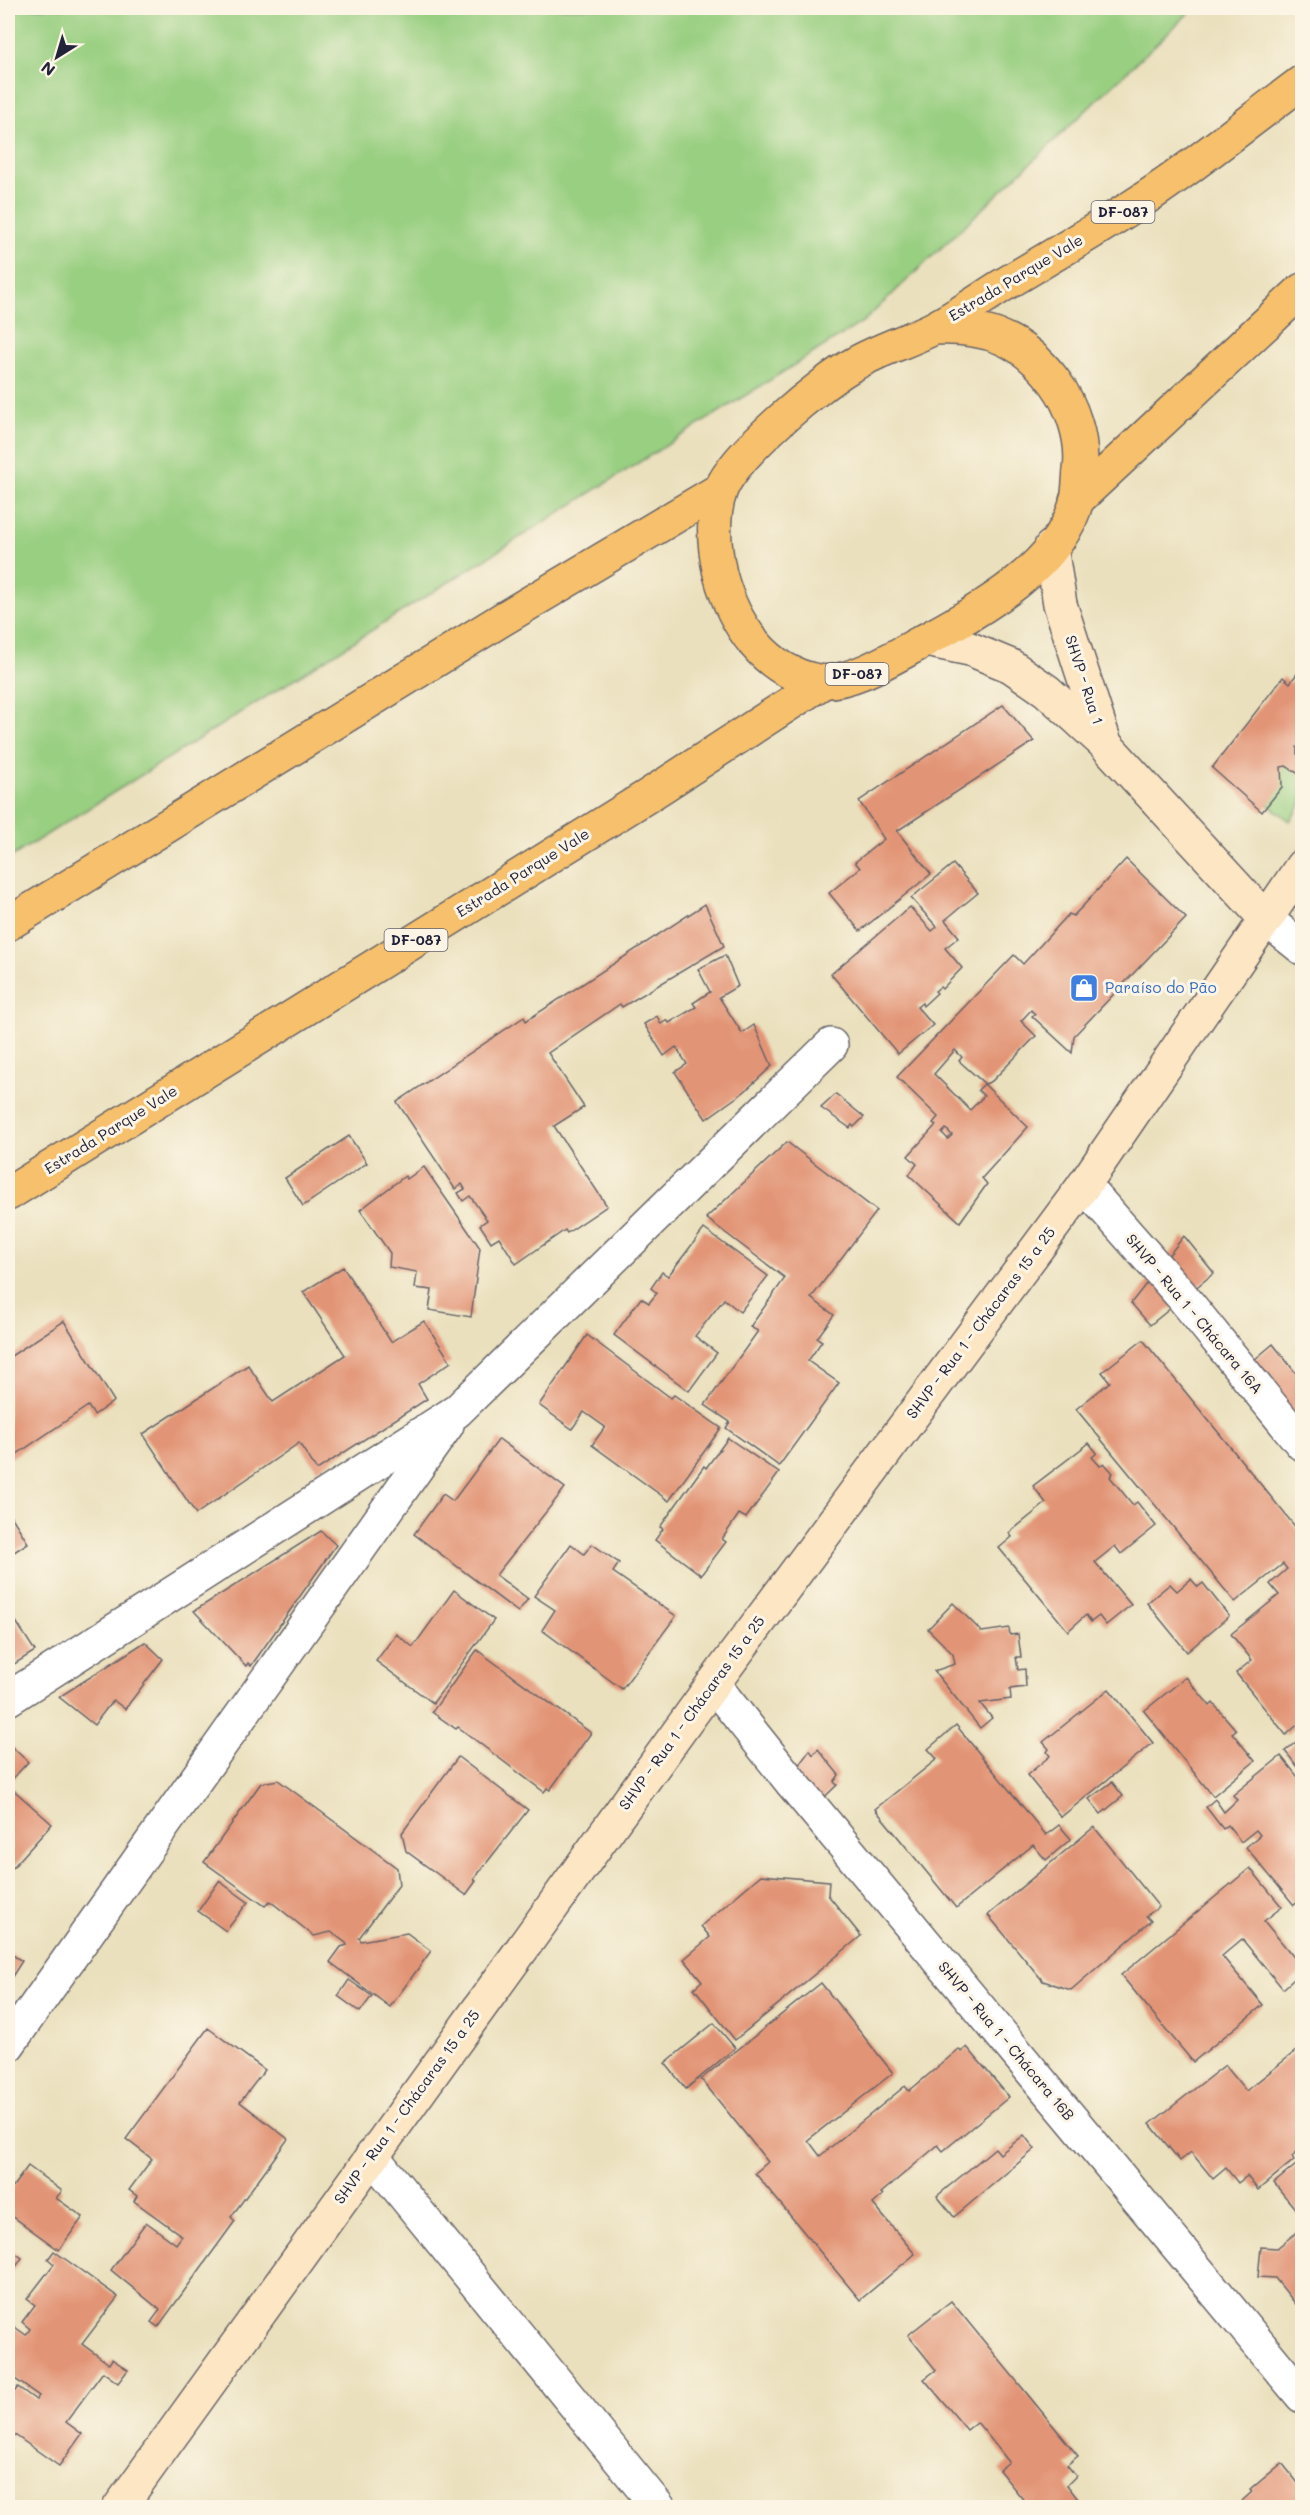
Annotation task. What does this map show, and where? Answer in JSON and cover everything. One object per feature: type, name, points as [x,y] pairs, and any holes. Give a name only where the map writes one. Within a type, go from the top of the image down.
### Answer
[{"type":"main road","name":"Estrada Parque Vale","points":[[934,327],[1131,208],[1302,82]]},
{"type":"main road","name":"DF-087","points":[[1076,501],[1302,290]]},
{"type":"main road","name":"DF-087","points":[[8,924],[501,620],[721,489],[742,459],[824,383],[853,364],[934,327],[968,327],[994,333],[1042,364],[1059,387],[1078,434],[1081,460],[1076,501],[1066,526],[1051,548],[1025,576],[999,596],[926,640],[859,674],[823,682],[791,674],[772,661],[739,623],[726,596],[714,547],[721,489]]},
{"type":"main road","name":"Estrada Parque Vale","points":[[8,1194],[649,795],[823,682]]},
{"type":"street","name":"SHVP - Rua 1","points":[[1051,548],[1060,604],[1105,744]]},
{"type":"street","name":"SHVP - Rua 1","points":[[926,640],[970,649],[1011,666],[1047,691],[1105,744]]},
{"type":"street","points":[[1105,744],[1266,920],[1302,948]]},
{"type":"street","name":"SHVP - Rua 1 - Chácaras 15 a 25","points":[[119,2508],[713,1684],[1084,1185],[1302,866]]},
{"type":"street","points":[[8,2045],[457,1411],[831,1045]]},
{"type":"street","name":"SHVP - Rua 1 - Chácara 16A","points":[[1084,1185],[1181,1294],[1302,1444]]},
{"type":"street","points":[[8,1699],[457,1411]]},
{"type":"street","name":"SHVP - Rua 1 - Chácara 16B","points":[[713,1684],[807,1802],[1302,2396]]},
{"type":"street","points":[[372,2156],[659,2508]]},
{"type":"green space","points":[[8,8],[1194,8],[864,321],[8,859]]},
{"type":"green space","points":[[1301,683],[1302,803],[1290,821],[1234,779]]},
{"type":"building","points":[[1302,667],[1302,746],[1297,747],[1297,754],[1302,758],[1302,776],[1286,766],[1281,767],[1282,787],[1262,812],[1212,768],[1283,677],[1290,683]]},
{"type":"building","points":[[1003,705],[1034,741],[897,831],[931,874],[860,931],[829,893],[860,868],[855,862],[884,839],[859,801]]},
{"type":"building","points":[[1126,859],[1186,918],[1074,1036],[1072,1053],[1032,1016],[1035,1014],[1031,1010],[1021,1021],[1036,1036],[992,1081],[985,1084],[959,1061],[962,1057],[955,1050],[934,1074],[970,1110],[984,1096],[978,1090],[984,1084],[1028,1127],[982,1178],[987,1184],[960,1222],[909,1175],[917,1164],[908,1156],[936,1125],[933,1123],[938,1117],[897,1077],[1014,955],[1023,964],[1069,914],[1073,916]],"holes":[[[946,1129],[952,1135],[948,1139],[942,1133]]]},
{"type":"building","points":[[953,864],[978,893],[945,920],[959,937],[945,948],[962,968],[942,989],[940,987],[935,991],[937,993],[923,1006],[922,1003],[917,1007],[933,1025],[898,1054],[831,974],[910,907],[932,931],[937,927],[911,898]]},
{"type":"building","points":[[705,904],[724,946],[622,1007],[620,1004],[548,1053],[584,1107],[554,1126],[607,1206],[567,1233],[565,1230],[516,1264],[499,1237],[491,1242],[480,1225],[487,1220],[470,1196],[463,1201],[458,1193],[465,1189],[462,1184],[455,1189],[397,1102],[524,1017],[526,1021]]},
{"type":"building","points":[[725,955],[738,986],[719,997],[742,1033],[754,1025],[772,1066],[744,1092],[706,1119],[675,1072],[687,1064],[676,1047],[664,1056],[644,1024],[657,1016],[661,1024],[667,1020],[669,1023],[696,1007],[693,1003],[710,992],[698,969]]},
{"type":"building","points":[[836,1094],[864,1117],[854,1127],[852,1125],[850,1128],[821,1108]]},
{"type":"building","points":[[349,1136],[367,1163],[303,1206],[285,1178]]},
{"type":"building","points":[[787,1142],[877,1211],[811,1298],[834,1315],[817,1338],[822,1341],[808,1361],[839,1383],[779,1466],[726,1428],[730,1422],[705,1405],[758,1331],[750,1327],[785,1278],[706,1218]]},
{"type":"building","points":[[424,1167],[480,1248],[471,1317],[429,1310],[432,1290],[415,1288],[417,1272],[389,1267],[390,1253],[360,1210],[405,1176],[407,1179]]},
{"type":"building","points":[[704,1229],[768,1276],[740,1312],[724,1299],[695,1336],[717,1353],[689,1391],[614,1335],[641,1298],[649,1303],[657,1293],[651,1288],[662,1272],[668,1276]]},
{"type":"building","points":[[1184,1236],[1214,1273],[1150,1325],[1131,1303]]},
{"type":"building","points":[[343,1267],[391,1342],[424,1321],[451,1362],[418,1384],[427,1399],[317,1470],[299,1443],[196,1514],[143,1434],[248,1365],[273,1402],[345,1355],[303,1292]]},
{"type":"building","points":[[64,1321],[114,1401],[94,1415],[88,1406],[8,1460],[8,1358]]},
{"type":"building","points":[[587,1335],[671,1398],[674,1395],[721,1428],[669,1501],[592,1445],[605,1427],[584,1412],[572,1429],[539,1405]]},
{"type":"building","points":[[1143,1340],[1302,1535],[1302,1721],[1286,1735],[1236,1673],[1252,1660],[1231,1634],[1279,1595],[1270,1584],[1287,1569],[1283,1564],[1235,1602],[1076,1409],[1110,1382],[1102,1372]]},
{"type":"building","points":[[1273,1344],[1302,1381],[1302,1429],[1248,1365]]},
{"type":"building","points":[[728,1438],[779,1473],[746,1518],[739,1514],[722,1539],[726,1542],[701,1575],[655,1540],[663,1529],[660,1527],[704,1466],[706,1468]]},
{"type":"building","points":[[499,1439],[565,1488],[496,1575],[528,1599],[518,1612],[414,1534],[443,1494],[453,1501]]},
{"type":"building","points":[[1089,1443],[1097,1453],[1092,1457],[1100,1466],[1104,1463],[1113,1473],[1110,1477],[1133,1505],[1137,1502],[1156,1526],[1121,1554],[1115,1546],[1095,1562],[1131,1605],[1106,1625],[1099,1616],[1091,1622],[1086,1615],[1068,1631],[999,1548],[1012,1537],[1009,1533],[1046,1503],[1033,1486]]},
{"type":"building","points":[[8,1511],[28,1543],[8,1556]]},
{"type":"building","points":[[321,1531],[336,1545],[251,1666],[248,1663],[246,1666],[194,1611]]},
{"type":"building","points":[[571,1544],[584,1554],[592,1544],[619,1563],[613,1572],[676,1616],[622,1689],[542,1630],[555,1610],[534,1596]]},
{"type":"building","points":[[1191,1579],[1198,1587],[1203,1583],[1229,1616],[1187,1652],[1147,1603],[1170,1584],[1177,1591]]},
{"type":"building","points":[[454,1590],[494,1620],[433,1703],[376,1661],[396,1634],[413,1647]]},
{"type":"building","points":[[953,1603],[982,1632],[1009,1628],[1010,1635],[1018,1634],[1021,1657],[1016,1657],[1018,1670],[1025,1669],[1026,1687],[1010,1689],[1011,1699],[980,1703],[992,1718],[980,1728],[934,1671],[955,1664],[953,1654],[928,1629]]},
{"type":"building","points":[[8,1609],[35,1651],[8,1668]]},
{"type":"building","points":[[145,1642],[163,1659],[125,1709],[113,1700],[94,1725],[59,1697]]},
{"type":"building","points":[[477,1650],[591,1733],[550,1790],[547,1788],[544,1792],[458,1727],[456,1729],[432,1712]]},
{"type":"building","points":[[1186,1677],[1210,1706],[1213,1703],[1236,1730],[1232,1733],[1255,1761],[1213,1796],[1144,1711]]},
{"type":"building","points":[[1109,1689],[1153,1743],[1061,1817],[1027,1775],[1050,1756],[1047,1752],[1049,1749],[1043,1742]]},
{"type":"building","points":[[956,1725],[1046,1835],[1059,1825],[1071,1839],[1046,1860],[1033,1845],[956,1908],[875,1809],[937,1759],[928,1749]]},
{"type":"building","points":[[1302,1737],[1302,1772],[1285,1751]]},
{"type":"building","points":[[8,1743],[28,1762],[8,1784]]},
{"type":"building","points":[[818,1749],[839,1775],[834,1782],[837,1785],[803,1818],[778,1793],[810,1750],[813,1755]]},
{"type":"building","points":[[1281,1756],[1302,1782],[1302,1899],[1294,1905],[1246,1847],[1260,1835],[1256,1830],[1241,1842],[1228,1825],[1223,1829],[1206,1807],[1215,1799],[1224,1812],[1237,1800],[1233,1795]]},
{"type":"building","points":[[458,1757],[528,1810],[474,1879],[476,1881],[466,1895],[406,1851],[402,1833]]},
{"type":"building","points":[[278,1780],[397,1868],[399,1885],[359,1938],[361,1941],[407,1933],[431,1951],[390,2007],[330,1962],[341,1947],[347,1945],[346,1943],[331,1932],[314,1936],[270,1901],[265,1906],[204,1862],[261,1783]]},
{"type":"building","points":[[1112,1782],[1123,1796],[1101,1814],[1089,1799]]},
{"type":"building","points":[[8,1785],[52,1824],[8,1873]]},
{"type":"building","points":[[1094,1827],[1159,1907],[1146,1916],[1151,1921],[1071,1990],[1043,1981],[988,1915]]},
{"type":"building","points":[[1250,1868],[1282,1907],[1264,1921],[1302,1967],[1302,1972],[1283,1989],[1242,1939],[1222,1956],[1263,2005],[1193,2062],[1121,1975]]},
{"type":"building","points":[[761,1875],[829,1881],[828,1895],[861,1936],[735,2040],[694,1988],[702,1981],[684,1959],[710,1937],[701,1926]]},
{"type":"building","points":[[219,1881],[248,1902],[226,1931],[198,1911]]},
{"type":"building","points":[[8,1952],[22,1961],[8,1983]]},
{"type":"building","points":[[349,1980],[372,1996],[360,2012],[338,1996]]},
{"type":"building","points":[[821,1983],[893,2073],[808,2140],[820,2156],[905,2086],[909,2091],[959,2049],[961,2052],[967,2047],[1009,2097],[943,2151],[938,2145],[881,2193],[883,2195],[873,2204],[915,2254],[860,2300],[755,2173],[768,2162],[701,2079]]},
{"type":"building","points":[[714,2023],[735,2048],[686,2089],[665,2063]]},
{"type":"building","points":[[208,2028],[265,2070],[240,2102],[288,2139],[231,2217],[235,2221],[158,2327],[151,2322],[160,2310],[111,2270],[146,2222],[176,2244],[182,2236],[134,2201],[137,2196],[129,2190],[152,2159],[126,2139]]},
{"type":"building","points":[[1302,2046],[1302,2148],[1292,2156],[1294,2160],[1258,2190],[1247,2176],[1238,2183],[1226,2168],[1213,2179],[1191,2152],[1180,2161],[1150,2124],[1225,2065],[1246,2091]]},
{"type":"building","points":[[1024,2135],[1035,2149],[954,2217],[937,2196],[995,2148],[1000,2154]]},
{"type":"building","points":[[1302,2160],[1302,2217],[1274,2183]]},
{"type":"building","points":[[28,2166],[62,2191],[56,2198],[83,2217],[59,2250],[8,2213],[8,2193]]},
{"type":"building","points":[[1302,2228],[1302,2312],[1275,2278],[1258,2277],[1261,2247],[1277,2248]]},
{"type":"building","points":[[8,2248],[22,2258],[8,2278]]},
{"type":"building","points":[[54,2251],[118,2297],[82,2344],[109,2364],[112,2359],[128,2370],[118,2383],[103,2372],[66,2422],[82,2434],[59,2466],[12,2433],[8,2440],[8,2386],[15,2391],[18,2387],[36,2400],[39,2396],[8,2374],[8,2325],[9,2323],[26,2335],[30,2329],[22,2322],[35,2305],[27,2299],[54,2264],[48,2259]]},
{"type":"building","points":[[951,2301],[1078,2456],[1067,2465],[1076,2476],[1067,2485],[1085,2508],[1030,2508],[999,2470],[1009,2462],[977,2422],[967,2430],[924,2379],[936,2370],[908,2335]]},
{"type":"building","points":[[1282,2463],[1302,2488],[1302,2508],[1234,2508],[1253,2491],[1251,2489]]},
{"type":"place","name":"Paraíso do Pão","points":[[1084,988]]}]
